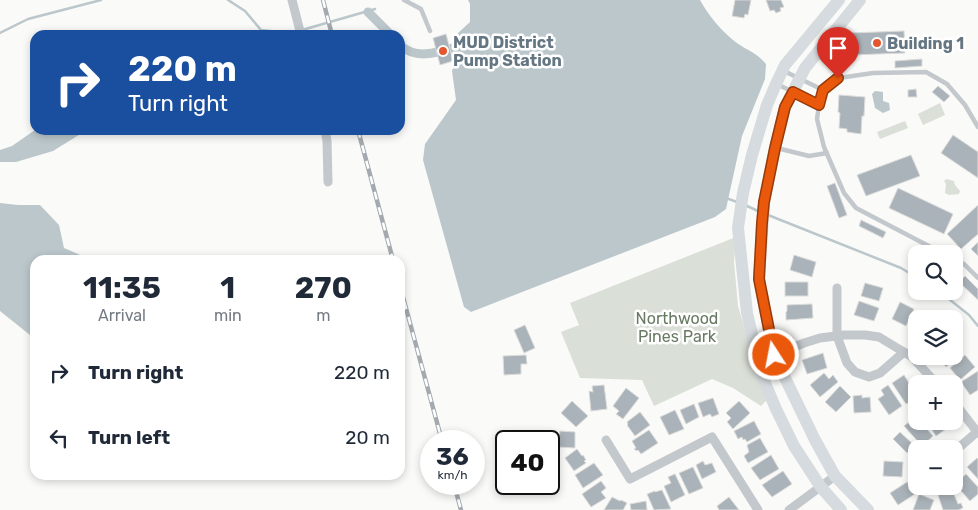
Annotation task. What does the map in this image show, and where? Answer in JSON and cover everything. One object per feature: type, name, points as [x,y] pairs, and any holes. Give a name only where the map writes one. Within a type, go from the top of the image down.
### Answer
[{"type":"street","points":[[292,0],[300,30]]},
{"type":"street","points":[[839,0],[785,65],[776,84],[767,105],[742,192],[738,228],[750,330],[773,403],[794,446],[820,486],[841,510]]},
{"type":"street","points":[[860,0],[805,68],[785,107],[764,202],[759,279],[774,355],[815,440],[835,476],[868,510]]},
{"type":"street","points":[[326,135],[328,182]]},
{"type":"street","points":[[838,288],[837,336],[847,363],[855,372],[869,377],[880,373],[904,352]]},
{"type":"street","points":[[758,360],[820,338],[865,335],[879,337],[912,357],[929,375]]},
{"type":"street","points":[[963,414],[978,433],[963,445]]},
{"type":"street","points":[[606,440],[630,479],[712,436],[758,510]]},
{"type":"street","points":[[789,510],[835,476]]},
{"type":"lane","points":[[404,0],[421,9],[430,32]]},
{"type":"lane","points":[[783,70],[823,90]]},
{"type":"lane","points":[[927,245],[856,208],[844,193],[827,153],[817,119],[823,90],[838,78],[874,73],[926,72],[947,84],[965,104],[978,127]]},
{"type":"lane","points":[[776,84],[819,105]]},
{"type":"lane","points":[[775,148],[810,156],[827,153]]},
{"type":"lane","points":[[963,264],[978,278]]},
{"type":"green space","points":[[940,103],[945,115],[923,125],[918,114]]},
{"type":"green space","points":[[905,121],[908,128],[880,139],[877,132]]},
{"type":"green space","points":[[946,179],[954,181],[960,191],[959,194],[949,195],[945,193],[946,184],[944,181]]},
{"type":"green space","name":"Northwood Pines Park","points":[[736,237],[734,262],[738,306],[766,401],[761,406],[733,388],[712,379],[654,406],[642,380],[580,378],[561,332],[579,325],[570,303]]},
{"type":"shaded area","points":[[468,0],[700,0],[723,31],[766,64],[765,79],[742,136],[726,209],[715,217],[471,312],[464,307],[423,160],[425,144],[456,100],[452,71],[455,63],[458,33],[470,22],[470,4]]},
{"type":"shaded area","points":[[875,91],[883,92],[883,101],[889,103],[890,110],[883,113],[875,108],[872,94]]},
{"type":"shaded area","points":[[30,133],[30,135],[79,135],[53,151],[16,162],[0,162],[0,150],[12,146]]},
{"type":"shaded area","points":[[0,203],[40,205],[59,225],[64,248],[80,255],[30,255],[30,335],[0,311]]},
{"type":"building","points":[[735,0],[751,0],[748,15],[745,14],[744,18],[732,16]]},
{"type":"building","points":[[766,0],[781,0],[784,7],[780,8],[781,11],[776,13],[774,10],[770,11]]},
{"type":"building","name":"Building 1","points":[[904,31],[905,53],[851,55],[850,33]]},
{"type":"building","name":"MUD District Pump Station","points":[[446,34],[453,61],[440,65],[433,38]]},
{"type":"building","points":[[922,59],[922,66],[895,68],[895,61]]},
{"type":"building","points":[[938,86],[950,96],[944,102],[932,92]]},
{"type":"building","points":[[916,89],[917,97],[908,97],[908,90]]},
{"type":"building","points":[[839,95],[865,97],[861,134],[847,132],[847,129],[839,128]]},
{"type":"building","points":[[953,135],[978,152],[978,178],[941,153]]},
{"type":"building","points":[[911,155],[920,176],[866,196],[857,175]]},
{"type":"building","points":[[835,183],[847,215],[839,218],[827,186]]},
{"type":"building","points":[[898,188],[953,214],[944,234],[889,208]]},
{"type":"building","points":[[978,205],[978,234],[963,247],[963,245],[957,245],[947,234]]},
{"type":"building","points":[[861,220],[886,232],[883,238],[859,226]]},
{"type":"building","points":[[978,242],[978,256],[971,249]]},
{"type":"building","points":[[794,255],[816,262],[812,277],[790,270]]},
{"type":"building","points":[[965,276],[978,289],[978,300],[963,286],[963,278]]},
{"type":"building","points":[[785,282],[808,282],[808,296],[785,296]]},
{"type":"building","points":[[865,283],[883,288],[879,301],[861,296]]},
{"type":"building","points":[[859,301],[879,308],[874,321],[854,315]]},
{"type":"building","points":[[900,302],[914,309],[908,310],[906,326],[892,319]]},
{"type":"building","points":[[812,304],[813,318],[786,320],[787,305]]},
{"type":"building","points":[[525,325],[535,348],[524,353],[514,330]]},
{"type":"building","points":[[823,353],[827,368],[807,374],[802,360]]},
{"type":"building","points":[[526,355],[527,364],[521,364],[521,374],[504,375],[503,356]]},
{"type":"building","points":[[965,355],[975,367],[963,377],[963,375],[956,375],[950,368],[953,365],[963,365],[963,357]]},
{"type":"building","points":[[978,371],[978,390],[970,395],[963,385],[963,381]]},
{"type":"building","points":[[824,373],[829,379],[833,375],[838,382],[820,397],[810,385]]},
{"type":"building","points":[[904,375],[908,381],[908,403],[906,404],[892,383]]},
{"type":"building","points":[[604,385],[607,409],[591,411],[589,391],[593,392],[592,386]]},
{"type":"building","points":[[888,385],[902,406],[889,415],[878,399],[884,395],[881,390]]},
{"type":"building","points":[[840,386],[851,397],[836,412],[825,402]]},
{"type":"building","points":[[626,388],[639,398],[623,419],[616,414],[619,411],[613,406]]},
{"type":"building","points":[[862,395],[862,398],[870,397],[871,412],[854,413],[853,396]]},
{"type":"building","points":[[713,398],[719,414],[712,417],[710,414],[703,417],[698,403]]},
{"type":"building","points":[[572,401],[588,416],[576,427],[561,413]]},
{"type":"building","points":[[739,401],[750,413],[733,429],[727,422],[731,418],[726,413]]},
{"type":"building","points":[[694,404],[699,417],[686,424],[680,410]]},
{"type":"building","points":[[675,410],[684,429],[669,435],[660,417]]},
{"type":"building","points":[[640,412],[650,425],[635,436],[627,422]]},
{"type":"building","points":[[754,421],[761,434],[747,442],[742,437],[738,439],[734,431]]},
{"type":"building","points":[[908,423],[908,430],[928,430],[933,436],[929,440],[917,440],[904,426]]},
{"type":"building","points":[[649,430],[658,443],[641,454],[638,450],[634,449],[636,448],[632,441]]},
{"type":"building","points":[[932,430],[945,430],[936,436]]},
{"type":"building","points":[[560,431],[575,432],[575,448],[560,447]]},
{"type":"building","points":[[900,432],[909,440],[908,452],[907,453],[893,439]]},
{"type":"building","points":[[760,438],[768,452],[748,463],[744,456],[749,452],[747,445]]},
{"type":"building","points":[[577,449],[583,455],[586,463],[574,471],[565,458]]},
{"type":"building","points":[[771,455],[779,469],[760,480],[751,468]]},
{"type":"building","points":[[978,459],[978,479],[967,467]]},
{"type":"building","points":[[703,461],[705,465],[712,463],[716,472],[702,479],[696,465]]},
{"type":"building","points":[[884,461],[903,462],[902,477],[883,476]]},
{"type":"building","points":[[594,463],[603,475],[583,488],[575,475]]},
{"type":"building","points":[[693,467],[703,488],[689,494],[679,473]]},
{"type":"building","points":[[783,471],[792,484],[772,497],[762,485]]},
{"type":"building","points":[[675,474],[685,495],[671,502],[664,486],[671,483],[668,477]]},
{"type":"building","points":[[966,474],[978,487],[978,494],[970,501],[963,493],[963,477]]},
{"type":"building","points":[[601,481],[606,488],[601,492],[606,498],[591,507],[582,494]]},
{"type":"building","points":[[907,482],[908,495],[913,495],[898,505],[890,493]]},
{"type":"building","points":[[662,490],[671,509],[654,510],[647,494]]},
{"type":"building","points":[[919,495],[934,500],[930,510],[913,510]]},
{"type":"building","points":[[938,495],[954,495],[958,504],[961,503],[963,508],[958,510],[943,510]]},
{"type":"building","points":[[612,497],[627,503],[623,510],[604,510]]},
{"type":"building","points":[[729,497],[739,510],[719,510],[717,506]]},
{"type":"building","points":[[646,501],[647,510],[631,510],[630,504]]},
{"type":"waterway","points":[[0,33],[28,19],[101,0]]},
{"type":"waterway","points":[[228,0],[245,11],[261,30]]},
{"type":"waterway","points":[[302,30],[375,9]]},
{"type":"waterway","points":[[368,12],[386,30]]},
{"type":"waterway","points":[[405,49],[424,54],[467,44]]},
{"type":"waterway","points":[[726,198],[737,202]]},
{"type":"waterway","points":[[745,205],[760,212]]},
{"type":"waterway","points":[[768,215],[908,272]]},
{"type":"waterway","points":[[950,300],[969,315],[978,326]]},
{"type":"railway","points":[[323,0],[331,30]]},
{"type":"railway","points":[[359,135],[392,255]]},
{"type":"railway","points":[[405,304],[439,430]]},
{"type":"railway","points":[[457,495],[461,510]]},
{"type":"place","name":"Building 1","points":[[877,43]]},
{"type":"place","name":"MUD District Pump Station","points":[[443,51]]},
{"type":"route","points":[[774,355],[759,279],[764,202],[775,148],[785,107],[793,92],[819,105],[823,90],[838,78]]}]
